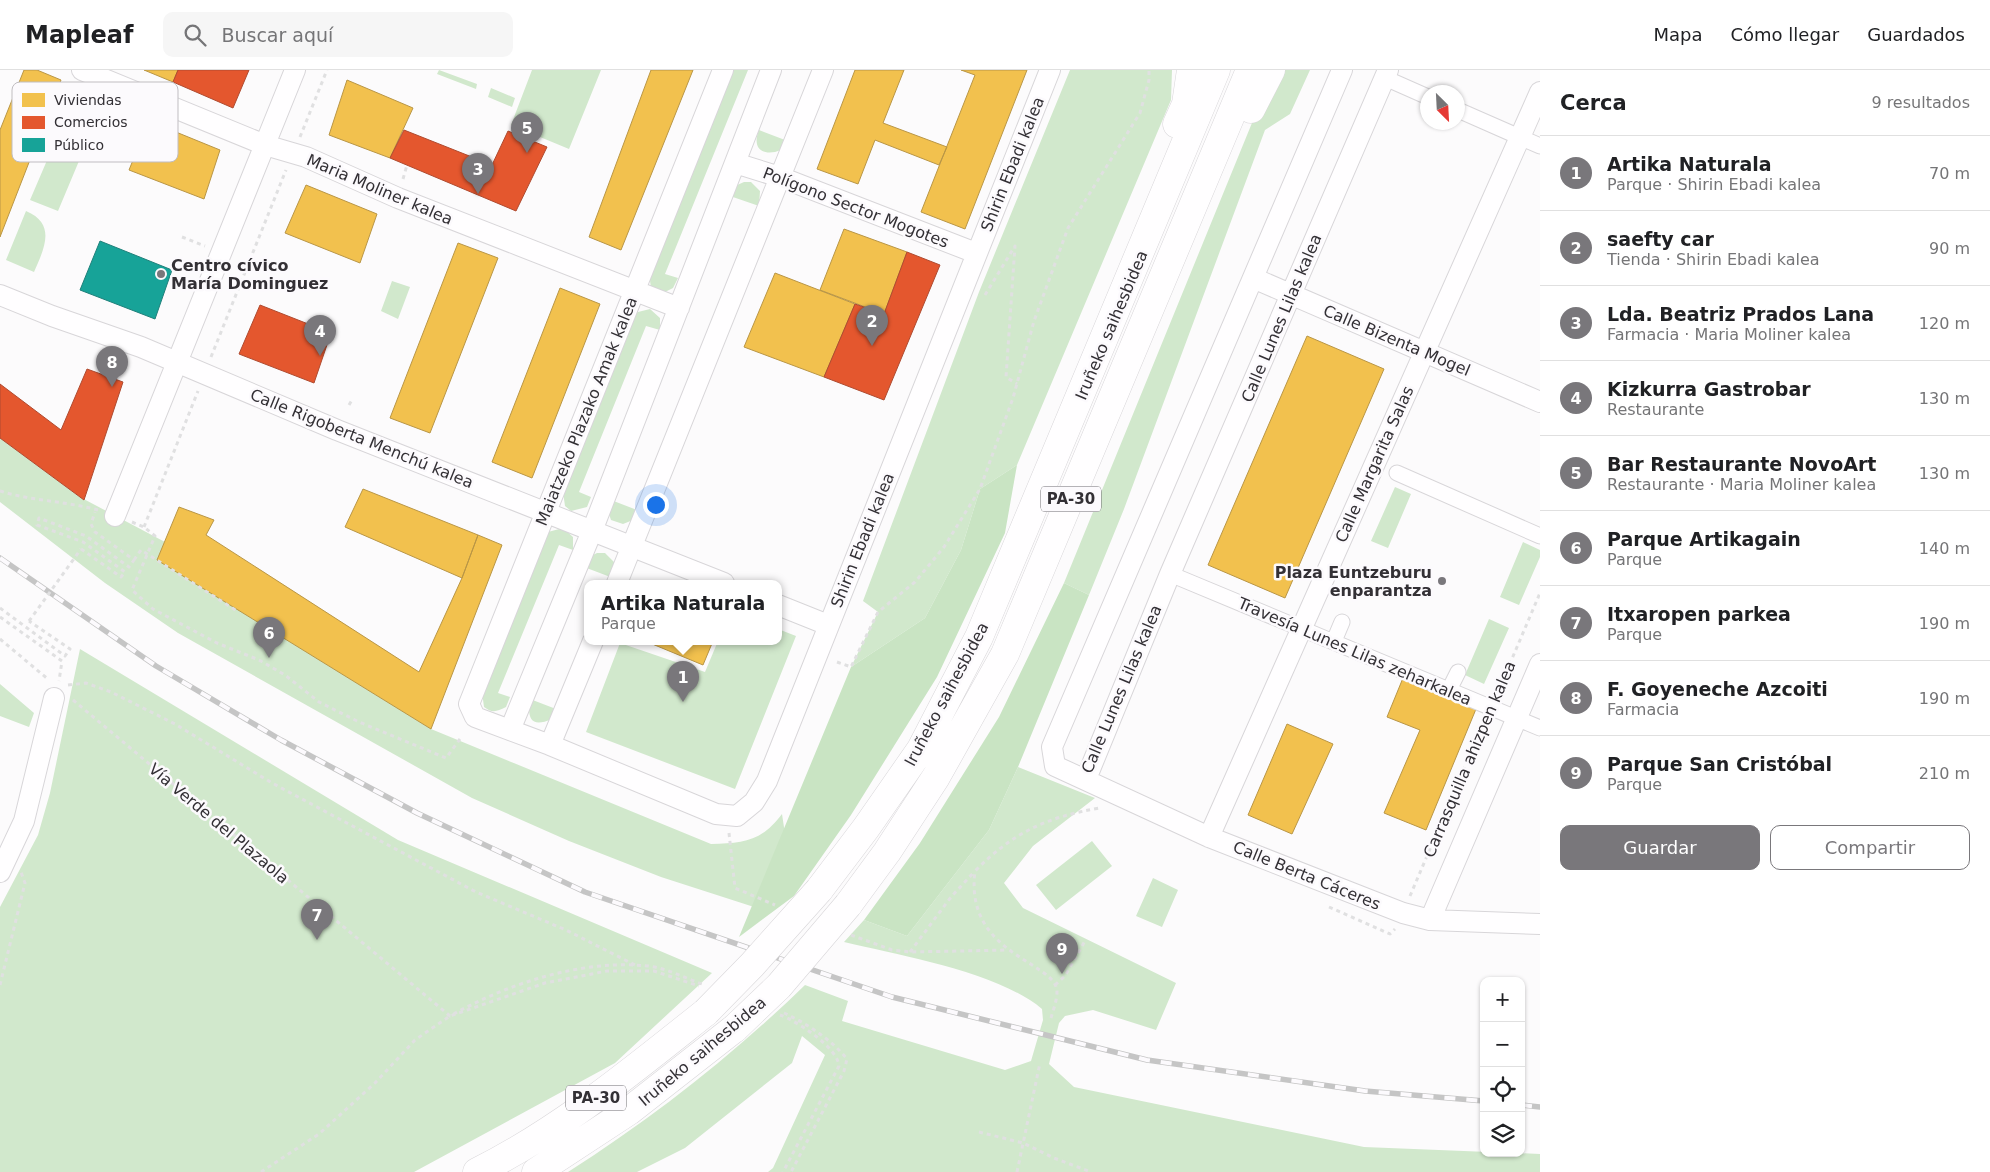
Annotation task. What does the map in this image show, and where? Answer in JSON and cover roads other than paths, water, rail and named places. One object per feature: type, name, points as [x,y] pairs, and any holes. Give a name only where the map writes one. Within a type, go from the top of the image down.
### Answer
[{"type":"highway","points":[[1035,508],[1053,425],[1186,104],[1191,70]]},
{"type":"highway","name":"Iruñeko saihesbidea","points":[[477,1172],[507,1157],[608,1090],[706,1012],[752,965],[819,890],[866,828],[921,749],[979,637],[1035,508],[1216,70]]},
{"type":"highway","name":"Iruñeko saihesbidea","points":[[536,1172],[629,1112],[735,1028],[779,986],[848,906],[887,852],[936,777],[1005,654],[1250,70]]},
{"type":"highway","points":[[1074,491],[1130,392],[1239,133],[1271,70]]},
{"type":"street","name":"Maria Moliner kalea","points":[[82,70],[111,82]]},
{"type":"street","points":[[115,516],[295,70]]},
{"type":"street","name":"Maiatzeko Plazako Amak kalea","points":[[550,745],[476,717],[469,704],[544,512],[723,70]]},
{"type":"street","points":[[510,730],[592,531],[772,70]]},
{"type":"street","points":[[618,580],[823,70]]},
{"type":"street","name":"Shirin Ebadi kalea","points":[[550,745],[716,814],[737,816],[754,802],[767,781],[1050,70]]},
{"type":"street","name":"Calle Lunes Lilas kalea","points":[[1342,70],[1052,747],[1055,766],[1086,779],[1170,574],[1386,74]]},
{"type":"street","points":[[1386,74],[1420,93]]},
{"type":"street","name":"Calle Margarita Salas","points":[[1209,836],[1540,92]]},
{"type":"street","name":"Maria Moliner kalea","points":[[178,109],[265,145],[293,152],[398,198],[634,292],[679,308]]},
{"type":"street","points":[[1465,113],[1540,146]]},
{"type":"street","name":"Polígono Sector Mogotes","points":[[735,163],[780,177],[976,253]]},
{"type":"street","name":"Calle Bizenta Mogel","points":[[1253,278],[1540,402]]},
{"type":"street","name":"Calle Rigoberta Menchú kalea","points":[[0,295],[205,372],[336,430],[716,580]]},
{"type":"street","points":[[1396,473],[1470,512],[1540,536]]},
{"type":"street","name":"Travesía Lunes Lilas zeharkalea","points":[[1170,574],[1540,728]]},
{"type":"street","points":[[782,607],[828,625]]},
{"type":"street","points":[[1334,641],[1342,622]]},
{"type":"street","points":[[550,745],[591,645]]},
{"type":"street","points":[[1430,920],[1518,719],[1540,664]]},
{"type":"street","points":[[1450,690],[1458,672]]},
{"type":"street","points":[[0,872],[24,821],[61,691]]},
{"type":"street","name":"Calle Berta Cáceres","points":[[1086,779],[1110,792],[1209,836],[1403,913],[1430,920],[1540,924]]},
{"type":"railway","points":[[0,558],[156,666],[281,740],[417,813],[585,892],[892,997],[1147,1060],[1365,1091],[1480,1101]]},
{"type":"railway","points":[[1525,1105],[1540,1107]]},
{"type":"place","name":"Bar Restaurante NovoArt","points":[[527,153]]},
{"type":"place","name":"Lda. Beatriz Prados Lana","points":[[478,194]]},
{"type":"place","name":"Centro cívico María Dominguez","points":[[161,274]]},
{"type":"place","name":"saefty car","points":[[872,346]]},
{"type":"place","name":"Kizkurra Gastrobar","points":[[320,356]]},
{"type":"place","name":"F. Goyeneche Azcoiti","points":[[112,387]]},
{"type":"place","name":"Plaza Euntzeburu enparantza","points":[[1442,581]]},
{"type":"place","name":"Parque Artikagain","points":[[269,658]]},
{"type":"place","name":"Artika Naturala","points":[[683,702]]},
{"type":"place","name":"Itxaropen parkea","points":[[317,940]]},
{"type":"place","name":"Parque San Cristóbal","points":[[1062,974]]}]
